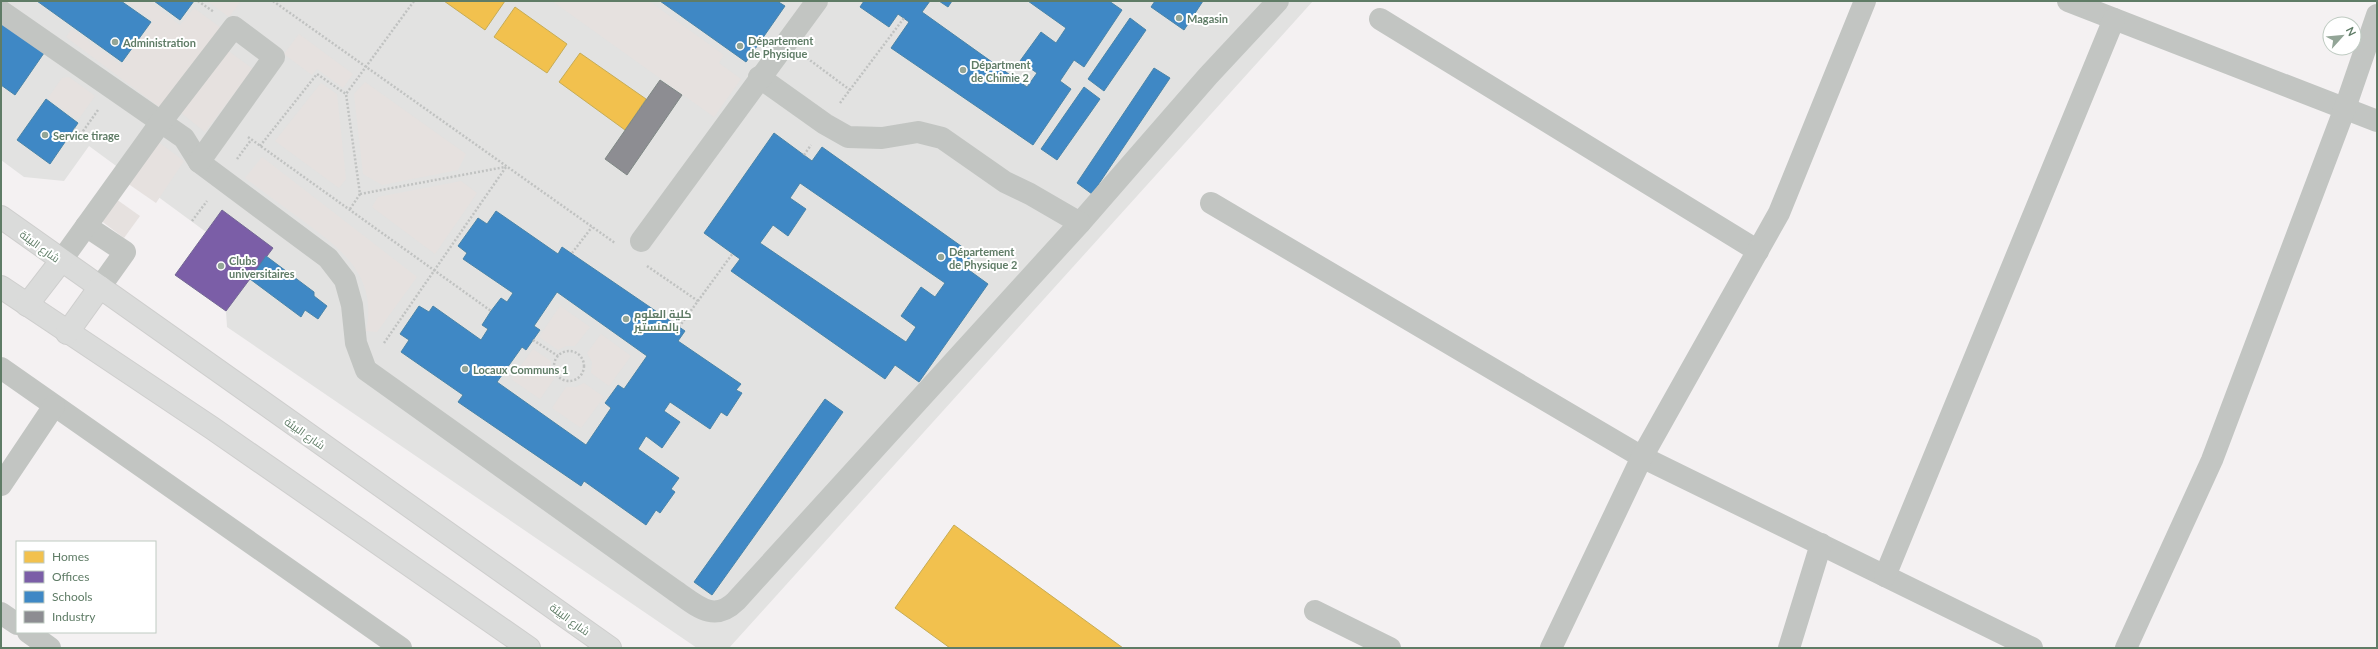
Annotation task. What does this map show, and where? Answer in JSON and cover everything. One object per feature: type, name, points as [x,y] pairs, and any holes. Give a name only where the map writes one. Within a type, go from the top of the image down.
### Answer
[{"type":"main road","name":"شارع البيئة","points":[[1,217],[61,261],[100,287],[610,648]]},
{"type":"main road","points":[[27,305],[61,261]]},
{"type":"main road","points":[[1,287],[67,333],[212,428],[529,648]]},
{"type":"main road","points":[[67,333],[100,287]]},
{"type":"street","points":[[641,251],[759,77],[817,1]]},
{"type":"street","points":[[1,11],[184,138],[200,162],[328,258],[345,280],[352,305],[356,343],[366,370],[705,611],[722,611],[736,601],[1080,223],[1208,76],[1278,1]]},
{"type":"street","points":[[1551,648],[1642,457],[1779,213],[1865,1]]},
{"type":"street","points":[[2068,1],[2377,120]]},
{"type":"street","points":[[2126,648],[2212,460],[2345,108],[2377,15]]},
{"type":"street","points":[[1380,19],[1758,251]]},
{"type":"street","points":[[1885,576],[2114,19]]},
{"type":"street","points":[[61,261],[162,122],[234,27],[274,57],[200,162]]},
{"type":"street","points":[[759,77],[825,124],[848,137],[882,138],[918,132],[942,138],[1005,182],[1030,194],[1080,223]]},
{"type":"street","points":[[1211,203],[1642,457],[2032,648]]},
{"type":"street","points":[[86,226],[125,252],[100,287]]},
{"type":"street","points":[[1,368],[401,648]]},
{"type":"street","points":[[1,485],[54,406]]},
{"type":"street","points":[[1789,648],[1821,544]]},
{"type":"street","points":[[1315,611],[1390,648]]},
{"type":"street","points":[[1,613],[16,623]]},
{"type":"street","points":[[29,633],[50,648]]},
{"type":"path","points":[[273,1],[617,244]]},
{"type":"path","points":[[350,209],[360,194],[346,94],[367,68],[414,1]]},
{"type":"path","points":[[804,155],[825,124],[904,18]]},
{"type":"path","points":[[786,42],[850,90]]},
{"type":"path","points":[[260,146],[317,74],[346,94]]},
{"type":"path","points":[[74,129],[81,134],[114,89]]},
{"type":"path","points":[[228,123],[491,311]]},
{"type":"path","points":[[360,194],[506,167]]},
{"type":"path","points":[[366,370],[506,167]]},
{"type":"path","points":[[572,253],[592,227]]},
{"type":"path","points":[[641,251],[698,301]]},
{"type":"path","points":[[679,327],[733,254]]},
{"type":"path","points":[[533,340],[558,356]]},
{"type":"path","points":[[571,351],[579,356],[583,364],[579,377],[569,380],[560,378],[554,365],[558,356],[571,351]]},
{"type":"shaded area","name":"كلية العلوم بالمنستير","points":[[1,1],[1313,1],[729,648],[697,648],[227,327],[226,311],[175,275],[206,232],[89,146],[64,181],[24,177],[1,160]]},
{"type":"shaded area","points":[[126,1],[148,1],[180,25],[194,8],[221,28],[162,109],[66,37],[72,29],[121,65],[153,21]]},
{"type":"shaded area","points":[[207,1],[241,1],[229,17]]},
{"type":"shaded area","points":[[552,1],[649,1],[724,55],[719,63],[741,79],[714,117]]},
{"type":"shaded area","points":[[299,34],[353,74],[343,88],[317,69],[312,75],[284,54]]},
{"type":"shaded area","points":[[227,50],[253,69],[205,132],[180,112]]},
{"type":"shaded area","points":[[69,77],[95,96],[78,120],[48,98],[62,78]]},
{"type":"shaded area","points":[[365,82],[466,154],[458,170],[382,185],[363,174],[354,94]]},
{"type":"shaded area","points":[[321,83],[337,94],[346,179],[339,188],[275,141]]},
{"type":"shaded area","points":[[157,141],[184,161],[156,203],[127,183]]},
{"type":"shaded area","points":[[262,157],[417,277],[377,332],[366,331],[368,311],[367,294],[353,265],[343,253],[245,178]]},
{"type":"shaded area","points":[[461,181],[477,193],[435,254],[372,207],[378,197]]},
{"type":"shaded area","points":[[116,199],[140,216],[124,238],[100,220]]},
{"type":"shaded area","points":[[560,306],[590,327],[575,346],[566,346],[558,350],[539,337]]},
{"type":"shaded area","points":[[601,334],[631,356],[609,386],[591,373],[592,362],[587,353]]},
{"type":"shaded area","points":[[533,349],[551,361],[551,371],[554,379],[540,399],[511,379]]},
{"type":"shaded area","points":[[584,383],[604,397],[581,428],[552,408],[566,387],[576,387]]},
{"type":"building: Homes","points":[[444,1],[505,1],[485,30]]},
{"type":"building: Homes","points":[[515,7],[567,44],[547,73],[494,37]]},
{"type":"building: Homes","points":[[580,53],[646,99],[625,130],[559,82]]},
{"type":"building: Homes","points":[[954,525],[1123,648],[950,648],[895,608]]},
{"type":"building: Offices","name":"Clubs universitaires","points":[[222,210],[273,248],[226,311],[175,275]]},
{"type":"building: Schools","name":"Administration","points":[[37,1],[121,1],[151,22],[122,62]]},
{"type":"building: Schools","name":"Administration","points":[[154,1],[194,1],[180,20]]},
{"type":"building: Schools","name":"Département de Physique","points":[[660,1],[777,1],[785,6],[746,62]]},
{"type":"building: Schools","name":"Départment de Chimie 2","points":[[864,1],[930,1],[922,12],[1027,87],[1037,73],[1020,61],[1041,32],[1056,43],[1066,28],[1028,1],[1109,1],[1122,10],[1084,67],[1074,60],[1060,81],[1071,89],[1033,145],[891,48],[909,22],[898,14],[889,27],[860,7]]},
{"type":"building: Schools","points":[[939,1],[952,1],[948,7]]},
{"type":"building: Schools","name":"Magasin","points":[[1155,1],[1203,1],[1184,30],[1151,7]]},
{"type":"building: Schools","points":[[1130,18],[1146,30],[1104,91],[1088,79]]},
{"type":"building: Schools","points":[[1,23],[44,53],[15,95],[1,85]]},
{"type":"building: Schools","points":[[1154,68],[1170,78],[1092,194],[1077,183]]},
{"type":"building: Schools","points":[[1084,87],[1100,99],[1057,160],[1041,149]]},
{"type":"building: Schools","name":"Service tirage","points":[[46,99],[78,123],[50,164],[17,140]]},
{"type":"building: Schools","name":"Département de Physique 2","points":[[774,133],[812,161],[822,147],[975,256],[966,268],[988,284],[919,382],[895,365],[885,379],[731,271],[740,259],[704,233]],"holes":[[[800,183],[945,283],[935,297],[921,287],[901,316],[916,327],[906,342],[760,243],[773,225],[788,236],[806,209],[790,198]]]},
{"type":"building: Schools","name":"Locaux Communs 1","points":[[496,211],[558,254],[562,247],[685,331],[678,341],[741,384],[736,390],[742,393],[727,416],[721,412],[710,429],[670,402],[664,411],[680,422],[662,448],[646,436],[638,449],[679,478],[671,489],[675,492],[660,513],[656,510],[646,525],[584,481],[581,486],[458,402],[463,395],[401,352],[409,340],[400,334],[419,306],[429,312],[433,306],[481,340],[488,329],[482,325],[491,311],[501,298],[507,302],[513,293],[463,259],[467,253],[458,246],[478,218],[487,224]],"holes":[[[557,292],[647,356],[624,389],[618,385],[605,403],[611,408],[586,445],[497,382],[522,347],[526,350],[540,330],[534,326]]]},
{"type":"building: Schools","points":[[266,256],[314,292],[314,296],[327,306],[318,319],[305,310],[301,317],[250,279]]},
{"type":"building: Schools","points":[[825,399],[843,412],[712,595],[694,582]]},
{"type":"building: Industry","points":[[660,80],[682,95],[627,175],[605,159]]},
{"type":"place","name":"Magasin","points":[[1179,18]]},
{"type":"place","name":"Administration","points":[[115,42]]},
{"type":"place","name":"Département de Physique","points":[[740,46]]},
{"type":"place","name":"Départment de Chimie 2","points":[[963,70]]},
{"type":"place","name":"Service tirage","points":[[45,135]]},
{"type":"place","name":"Département de Physique 2","points":[[941,257]]},
{"type":"place","name":"Clubs universitaires","points":[[221,266]]},
{"type":"place","name":"كلية العلوم بالمنستير","points":[[626,319]]},
{"type":"place","name":"Locaux Communs 1","points":[[465,369]]}]
